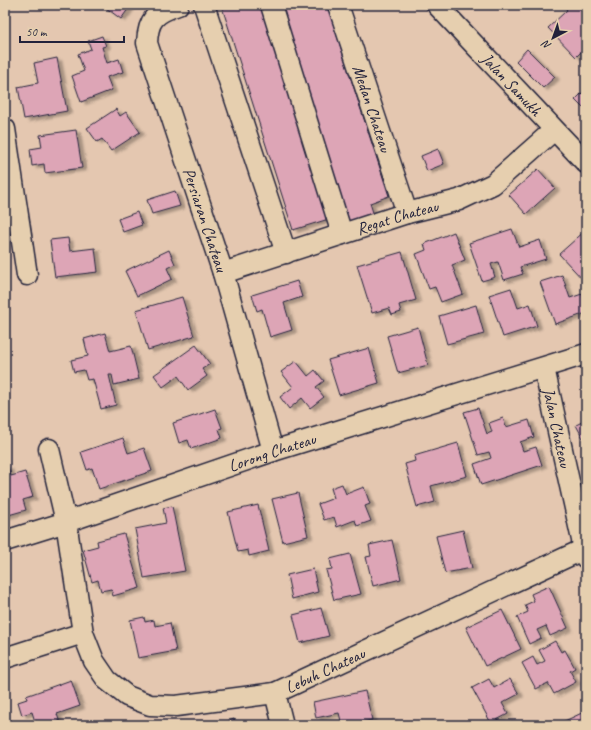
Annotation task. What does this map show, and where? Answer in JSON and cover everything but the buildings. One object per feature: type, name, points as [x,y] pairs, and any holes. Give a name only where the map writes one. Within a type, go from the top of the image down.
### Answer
[{"type":"street","name":"Persiaran Chateau","points":[[178,5],[155,16],[148,28],[147,43],[223,273],[273,451]]},
{"type":"street","points":[[204,5],[286,253]]},
{"type":"street","points":[[271,5],[342,234]]},
{"type":"street","name":"Medan Chateau","points":[[338,5],[407,213]]},
{"type":"street","name":"Jalan Samukh","points":[[448,8],[554,130],[586,163]]},
{"type":"street","points":[[5,129],[27,275]]},
{"type":"street","name":"Regat Chateau","points":[[223,273],[407,213],[460,200],[493,184],[554,130]]},
{"type":"street","name":"Lorong Chateau","points":[[5,541],[66,522],[273,451],[586,354]]},
{"type":"street","name":"Jalan Chateau","points":[[544,368],[585,554]]},
{"type":"street","points":[[5,658],[83,633],[66,522],[49,449]]},
{"type":"street","name":"Lebuh Chateau","points":[[83,633],[94,661],[107,680],[127,696],[150,705],[176,706],[275,693],[585,554]]},
{"type":"street","points":[[275,693],[283,725]]}]
